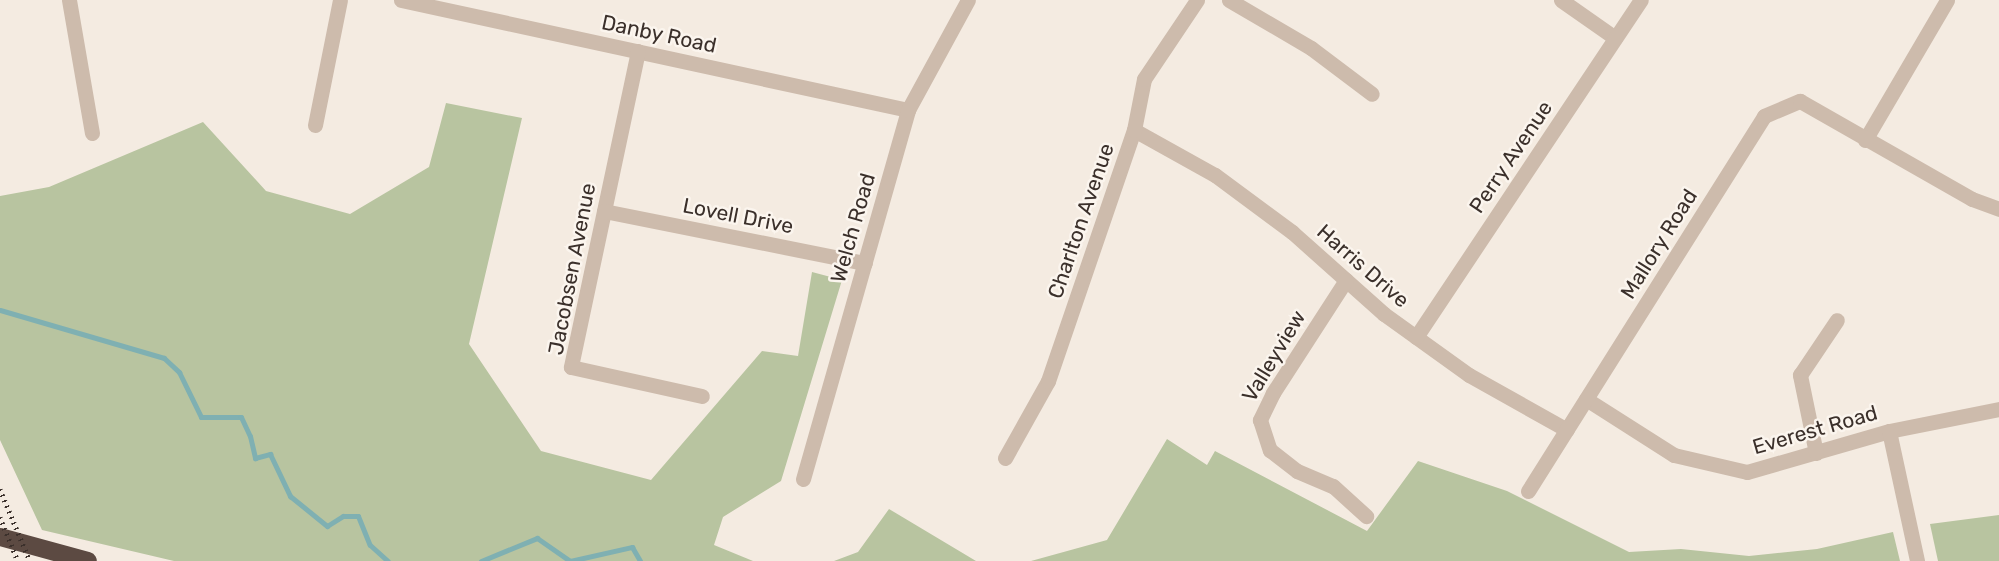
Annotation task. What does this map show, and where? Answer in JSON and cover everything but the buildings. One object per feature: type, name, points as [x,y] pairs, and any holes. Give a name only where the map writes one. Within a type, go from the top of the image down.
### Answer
[{"type":"highway","points":[[0,537],[88,561]]},
{"type":"street","points":[[69,0],[92,133]]},
{"type":"street","points":[[315,125],[340,0]]},
{"type":"street","name":"Danby Road","points":[[401,0],[908,110]]},
{"type":"street","name":"Welch Road","points":[[803,479],[908,110],[968,0]]},
{"type":"street","name":"Charlton Avenue","points":[[1005,458],[1048,381],[1134,130],[1144,79],[1197,0]]},
{"type":"street","points":[[1229,0],[1311,48],[1372,94]]},
{"type":"street","points":[[1561,0],[1615,38]]},
{"type":"street","name":"Perry Avenue","points":[[1416,337],[1641,0]]},
{"type":"street","points":[[1947,0],[1865,140],[1972,199],[1999,209]]},
{"type":"street","name":"Jacobsen Avenue","points":[[638,51],[571,367],[702,396]]},
{"type":"street","name":"Mallory Road","points":[[1528,491],[1764,116],[1800,101],[1865,140]]},
{"type":"street","name":"Harris Drive","points":[[1134,130],[1215,175],[1292,232],[1384,314],[1469,375],[1567,430]]},
{"type":"street","name":"Lovell Drive","points":[[604,211],[865,263]]},
{"type":"street","name":"Valleyview","points":[[1346,280],[1273,393],[1260,420],[1270,450],[1297,471],[1333,486],[1366,516]]},
{"type":"street","points":[[1816,453],[1800,375],[1837,320]]},
{"type":"street","name":"Everest Road","points":[[1586,399],[1674,455],[1747,472],[1889,431],[1999,409]]},
{"type":"street","points":[[1889,431],[1917,561]]},
{"type":"green space","points":[[446,103],[522,118],[469,344],[541,451],[651,480],[762,351],[798,356],[812,272],[842,280],[781,481],[723,517],[714,545],[753,561],[174,561],[42,530],[0,440],[0,196],[49,187],[203,122],[266,191],[350,214],[429,167]]},
{"type":"green space","points":[[1167,439],[1207,465],[1215,451],[1367,531],[1418,461],[1507,491],[1629,552],[1681,549],[1749,556],[1817,549],[1893,532],[1900,561],[1031,561],[1107,540]]},
{"type":"green space","points":[[889,509],[976,561],[834,561],[858,552]]},
{"type":"green space","points":[[1999,515],[1999,561],[1938,561],[1930,524]]},
{"type":"waterway","points":[[0,310],[164,358],[179,372],[201,417],[241,417],[250,436],[255,458],[270,454],[290,496],[327,526],[343,516],[358,516],[370,545],[388,561]]},
{"type":"waterway","points":[[481,561],[537,538],[570,561],[632,547],[640,561]]},
{"type":"railway","points":[[0,489],[30,561]]},
{"type":"railway","points":[[0,517],[18,561]]}]
